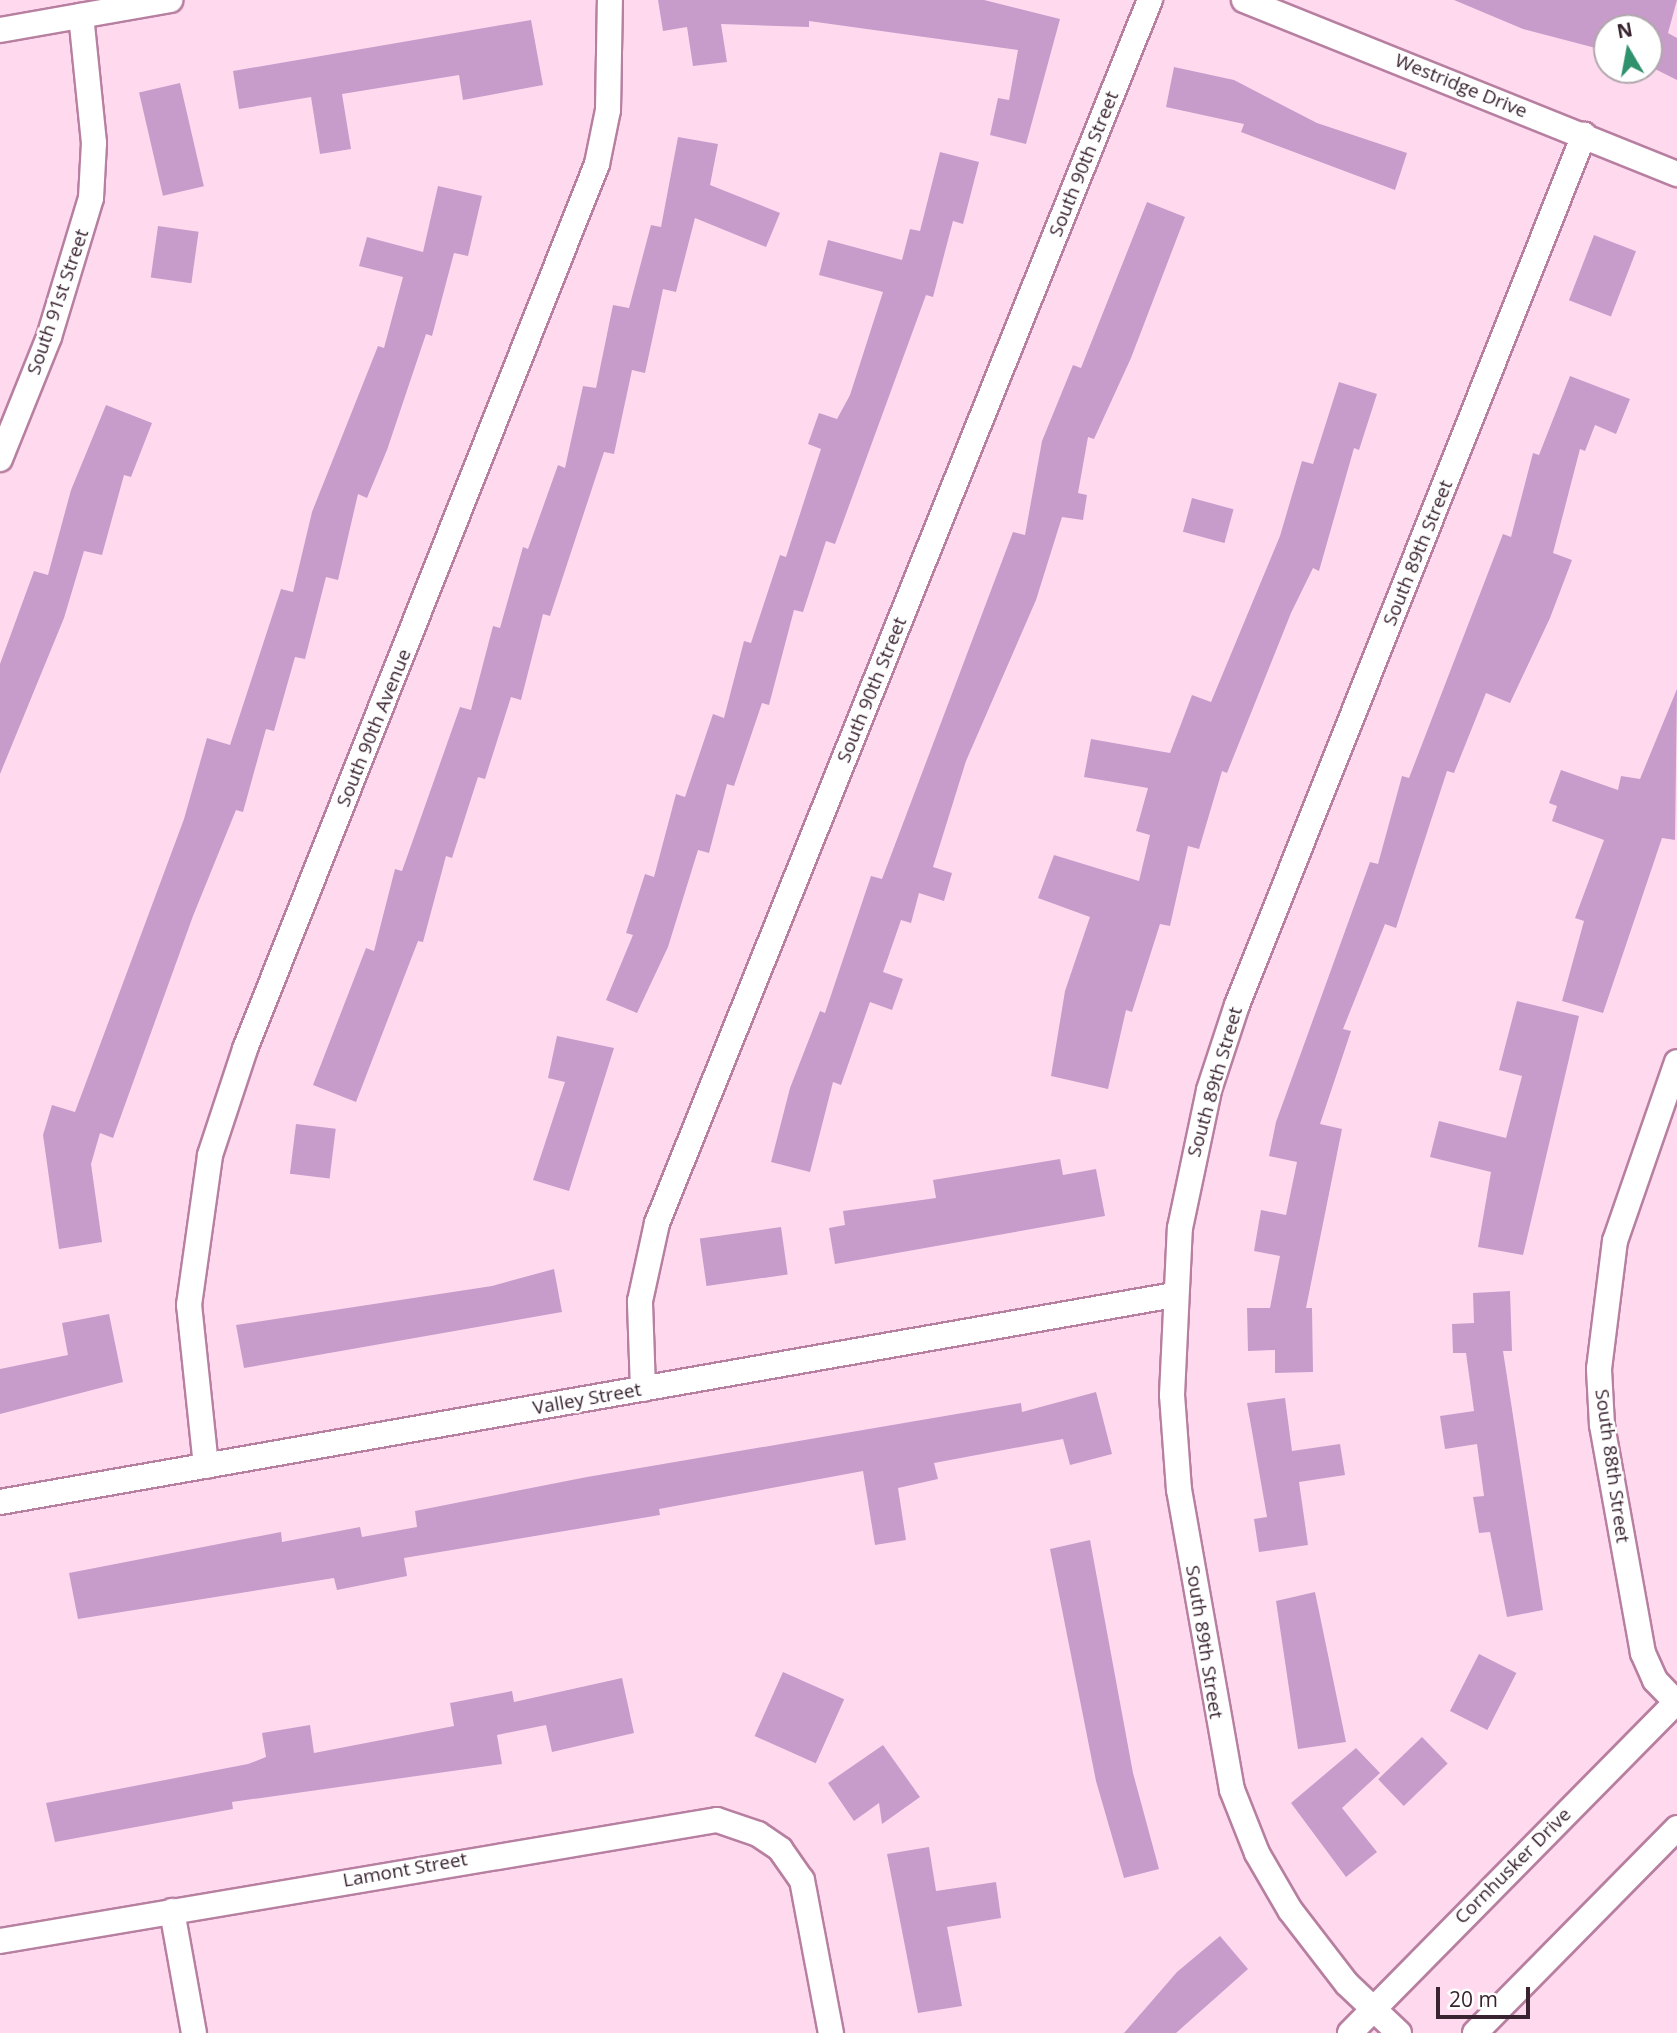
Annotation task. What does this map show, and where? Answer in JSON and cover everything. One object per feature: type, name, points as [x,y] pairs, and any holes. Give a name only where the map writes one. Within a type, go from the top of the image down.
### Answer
[{"type":"street","points":[[0,30],[170,0]]},
{"type":"street","name":"South 90th Avenue","points":[[205,1466],[189,1305],[210,1155],[245,1049],[597,164],[608,110],[610,0]]},
{"type":"street","name":"South 90th Street","points":[[643,1390],[640,1301],[657,1223],[1150,0]]},
{"type":"street","name":"Westridge Drive","points":[[1244,0],[1677,174]]},
{"type":"street","name":"South 91st Street","points":[[0,458],[49,337],[91,198],[94,143],[80,16]]},
{"type":"street","name":"South 89th Street","points":[[1399,2033],[1373,2009],[1290,1910],[1256,1853],[1232,1790],[1179,1490],[1174,1295],[1191,1161],[1237,1005],[1584,135]]},
{"type":"street","name":"South 88th Street","points":[[1677,1062],[1615,1241],[1599,1370],[1602,1425],[1643,1654],[1655,1680],[1677,1701]]},
{"type":"street","name":"Valley Street","points":[[0,1503],[1174,1295]]},
{"type":"street","name":"Cornhusker Drive","points":[[1350,2033],[1677,1701]]},
{"type":"street","name":"Lamont Street","points":[[0,1941],[696,1820],[758,1833],[795,1868],[810,1906],[831,2033]]},
{"type":"street","points":[[1475,2033],[1677,1828]]},
{"type":"street","points":[[172,1911],[194,2033]]},
{"type":"building","points":[[658,0],[984,0],[1060,19],[1026,144],[990,135],[998,98],[1009,100],[1018,50],[809,21],[809,27],[721,24],[727,62],[693,66],[687,27],[663,31]]},
{"type":"building","points":[[1454,0],[1677,0],[1668,33],[1677,38],[1677,80],[1663,73],[1663,14],[1593,14],[1593,47],[1523,29]]},
{"type":"building","points":[[531,20],[543,85],[463,100],[459,75],[342,94],[351,149],[320,154],[311,97],[239,109],[233,71]]},
{"type":"building","points":[[1174,67],[1234,80],[1317,123],[1407,153],[1395,190],[1241,132],[1244,124],[1166,107]]},
{"type":"building","points":[[180,83],[204,186],[163,196],[139,92]]},
{"type":"building","points":[[678,137],[718,144],[710,185],[780,213],[766,247],[695,218],[676,292],[663,289],[645,373],[632,370],[614,454],[604,452],[550,616],[543,614],[521,700],[511,697],[485,779],[478,777],[452,858],[446,856],[423,942],[418,941],[356,1102],[313,1085],[366,948],[374,951],[395,869],[402,871],[460,707],[471,710],[493,626],[500,628],[523,547],[528,549],[558,465],[565,468],[583,386],[596,388],[613,305],[629,308],[651,225],[661,227]]},
{"type":"building","points":[[940,152],[979,162],[963,224],[953,221],[933,297],[926,295],[835,544],[826,541],[803,612],[794,610],[769,705],[762,703],[734,786],[727,784],[709,853],[698,850],[668,947],[637,1013],[606,1000],[633,935],[626,933],[645,874],[654,877],[676,794],[685,797],[713,714],[724,718],[744,641],[751,643],[780,555],[786,557],[821,449],[808,444],[819,413],[837,419],[850,395],[883,292],[819,275],[828,240],[902,260],[910,229],[920,231]]},
{"type":"building","points":[[438,186],[482,196],[468,256],[454,253],[432,336],[426,334],[387,450],[367,498],[358,494],[338,580],[326,577],[305,659],[295,657],[274,731],[266,729],[243,812],[236,810],[193,916],[113,1138],[100,1133],[91,1164],[102,1242],[59,1249],[43,1135],[52,1105],[75,1112],[184,819],[207,738],[230,745],[281,589],[293,592],[312,512],[378,346],[384,348],[403,277],[359,266],[367,237],[423,252]]},
{"type":"building","points":[[1147,202],[1185,217],[1131,358],[1094,439],[1088,437],[1078,493],[1087,495],[1083,520],[1062,517],[1036,600],[966,761],[933,867],[952,873],[944,901],[919,893],[911,923],[901,920],[883,972],[903,979],[892,1010],[870,1002],[841,1085],[833,1082],[810,1172],[771,1162],[790,1088],[820,1011],[825,1013],[871,876],[882,879],[1013,532],[1025,535],[1042,441],[1073,365],[1081,368]]},
{"type":"building","points":[[158,226],[199,232],[191,283],[151,277]]},
{"type":"building","points":[[1594,235],[1636,251],[1611,316],[1569,300]]},
{"type":"building","points":[[1570,376],[1630,399],[1616,434],[1595,425],[1585,451],[1580,449],[1553,553],[1572,560],[1550,618],[1510,703],[1486,693],[1454,773],[1447,771],[1396,928],[1385,924],[1343,1029],[1351,1031],[1320,1124],[1342,1129],[1306,1308],[1312,1308],[1313,1372],[1275,1373],[1275,1350],[1248,1351],[1247,1308],[1270,1308],[1280,1256],[1254,1251],[1261,1210],[1286,1215],[1297,1162],[1269,1156],[1276,1122],[1370,862],[1378,864],[1402,776],[1409,778],[1503,534],[1511,537],[1533,453],[1539,455]]},
{"type":"building","points":[[1339,382],[1377,394],[1359,450],[1354,448],[1319,571],[1313,568],[1291,613],[1227,773],[1222,771],[1199,849],[1188,846],[1170,926],[1160,924],[1132,1012],[1126,1010],[1108,1089],[1051,1076],[1065,991],[1090,917],[1038,898],[1054,855],[1139,881],[1150,835],[1136,831],[1148,788],[1084,777],[1091,739],[1170,753],[1192,695],[1211,702],[1280,536],[1302,461],[1313,464]]},
{"type":"building","points":[[106,405],[152,423],[131,477],[124,475],[102,555],[84,551],[64,618],[0,774],[0,664],[34,571],[48,575],[71,490]]},
{"type":"building","points":[[1192,498],[1234,509],[1224,543],[1183,532]]},
{"type":"building","points":[[1677,689],[1675,840],[1662,838],[1603,1013],[1562,1001],[1584,921],[1575,918],[1604,840],[1552,821],[1557,806],[1549,803],[1561,770],[1618,790],[1621,776],[1640,779]]},
{"type":"building","points":[[1517,1001],[1579,1016],[1523,1255],[1478,1247],[1491,1172],[1430,1157],[1439,1121],[1506,1138],[1522,1076],[1499,1070]]},
{"type":"building","points":[[557,1036],[614,1048],[569,1191],[533,1180],[565,1082],[548,1078]]},
{"type":"building","points":[[296,1124],[336,1129],[330,1179],[290,1174]]},
{"type":"building","points":[[1060,1159],[1063,1175],[1096,1169],[1105,1216],[835,1264],[829,1228],[845,1225],[843,1211],[936,1198],[933,1180]]},
{"type":"building","points":[[781,1227],[788,1275],[706,1286],[700,1238]]},
{"type":"building","points":[[554,1269],[562,1312],[244,1368],[236,1325],[492,1286]]},
{"type":"building","points":[[1510,1291],[1512,1351],[1503,1351],[1543,1610],[1507,1617],[1490,1532],[1479,1533],[1473,1497],[1484,1496],[1477,1444],[1445,1449],[1440,1416],[1474,1411],[1466,1353],[1453,1353],[1452,1324],[1474,1323],[1473,1293]]},
{"type":"building","points":[[109,1314],[123,1382],[0,1414],[0,1369],[68,1355],[62,1323]]},
{"type":"building","points":[[1096,1392],[1112,1454],[1070,1465],[1063,1439],[934,1463],[938,1479],[898,1488],[906,1540],[875,1545],[863,1471],[659,1509],[660,1515],[404,1558],[407,1576],[337,1590],[334,1578],[78,1619],[69,1573],[281,1532],[282,1542],[360,1527],[362,1537],[417,1527],[415,1511],[587,1477],[1021,1403],[1022,1412]]},
{"type":"building","points":[[1285,1398],[1292,1451],[1340,1444],[1345,1475],[1299,1482],[1308,1545],[1259,1552],[1254,1519],[1267,1517],[1247,1403]]},
{"type":"building","points":[[1090,1540],[1133,1773],[1159,1869],[1124,1878],[1096,1781],[1050,1549]]},
{"type":"building","points":[[1315,1592],[1346,1742],[1298,1749],[1276,1601]]},
{"type":"building","points":[[1479,1654],[1516,1673],[1487,1730],[1450,1711]]},
{"type":"building","points":[[783,1672],[844,1699],[816,1763],[755,1736]]},
{"type":"building","points":[[622,1678],[634,1733],[552,1752],[546,1725],[497,1735],[502,1764],[232,1802],[233,1809],[55,1842],[46,1803],[248,1764],[266,1757],[262,1733],[310,1725],[314,1753],[454,1726],[450,1703],[512,1691],[514,1702]]},
{"type":"building","points":[[1422,1737],[1448,1764],[1404,1806],[1378,1779]]},
{"type":"building","points":[[883,1745],[920,1797],[882,1824],[879,1803],[854,1821],[828,1783]]},
{"type":"building","points":[[1356,1748],[1380,1773],[1342,1808],[1377,1852],[1346,1877],[1291,1803]]},
{"type":"building","points":[[929,1847],[936,1891],[996,1882],[1001,1918],[947,1927],[962,2006],[918,2013],[887,1854]]},
{"type":"building","points":[[1220,1936],[1248,1969],[1176,2033],[1124,2033],[1177,1972]]}]
